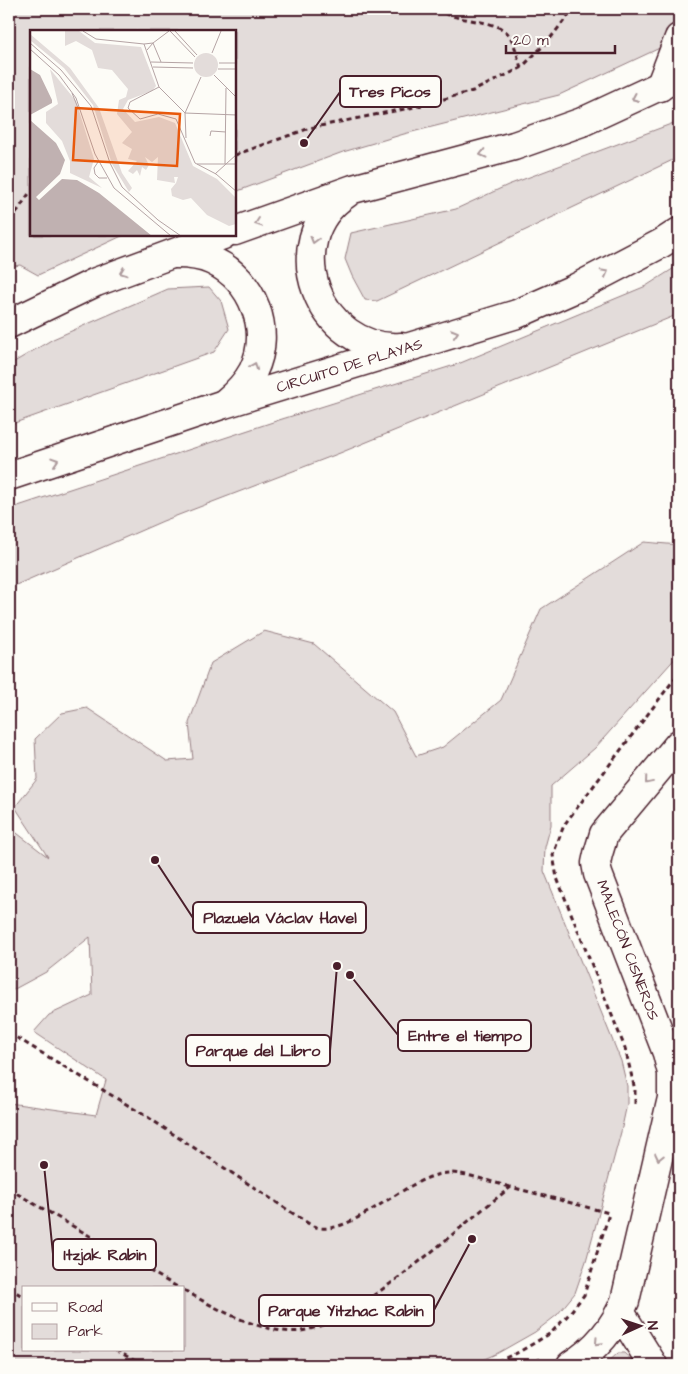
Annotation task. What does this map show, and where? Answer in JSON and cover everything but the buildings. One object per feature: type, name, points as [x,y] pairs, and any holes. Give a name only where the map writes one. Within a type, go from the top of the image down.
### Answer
[{"type":"main road","points":[[236,231],[353,189],[514,146],[582,122],[670,82],[679,38]]},
{"type":"main road","points":[[353,189],[334,202],[320,222],[312,246],[311,269],[316,293],[328,315],[346,332],[367,343],[390,348],[415,346]]},
{"type":"main road","name":"CIRCUITO DE PLAYAS","points":[[9,476],[224,404],[517,314],[576,288],[662,243],[679,232]]},
{"type":"main road","points":[[9,324],[96,282],[220,236]]},
{"type":"main road","points":[[168,254],[190,254],[211,260],[231,271],[245,287],[256,307],[261,328],[260,350],[253,371],[241,390],[224,404]]},
{"type":"main road","name":"MALECÓN CISNEROS","points":[[570,1365],[580,1360],[602,1338],[620,1312],[628,1289],[672,1098],[672,1073],[664,1042],[598,874],[596,862],[604,834],[679,744]]},
{"type":"main road","points":[[620,1312],[653,1365]]},
{"type":"path","points":[[437,9],[449,16],[496,26],[504,30],[510,36],[522,68]]},
{"type":"path","points":[[236,155],[310,128],[420,106],[472,91],[522,68],[549,40],[573,9]]},
{"type":"path","points":[[9,219],[17,213],[30,192]]},
{"type":"path","points":[[635,1107],[635,1090],[625,1048],[557,878],[553,855],[564,825],[679,673]]},
{"type":"path","points":[[9,1033],[149,1118],[276,1203],[317,1228],[338,1227],[362,1216],[397,1193],[429,1177],[448,1173],[470,1176],[644,1223]]},
{"type":"path","points":[[185,1291],[208,1304],[264,1328],[300,1331],[330,1323],[394,1283],[511,1187]]},
{"type":"path","points":[[9,1189],[176,1286]]},
{"type":"path","points":[[489,1365],[519,1352],[551,1333],[584,1295],[612,1204]]},
{"type":"path","points":[[9,1288],[22,1296]]},
{"type":"path","points":[[119,1352],[142,1365]]},
{"type":"path","points":[[528,1365],[544,1357]]},
{"type":"green space","points":[[9,9],[679,9],[679,39],[559,95],[404,134],[343,152],[236,192],[236,30],[30,30],[30,236],[122,236],[38,275],[20,265],[9,267]]},
{"type":"green space","points":[[679,121],[679,157],[377,301],[365,300],[352,276],[345,259],[351,233],[456,209],[508,185]]},
{"type":"green space","points":[[679,265],[679,314],[340,453],[163,521],[9,588],[9,509],[279,420],[458,364],[646,286]]},
{"type":"green space","points":[[209,287],[221,301],[229,329],[214,352],[9,425],[9,365],[53,339],[168,289]]},
{"type":"green space","points":[[644,542],[679,545],[679,654],[595,748],[551,786],[551,825],[545,847],[544,871],[621,1061],[627,1086],[627,1104],[621,1132],[586,1261],[575,1293],[557,1315],[535,1332],[498,1353],[471,1365],[9,1365],[9,1103],[96,1115],[106,1080],[34,1032],[49,1015],[92,995],[90,937],[46,972],[9,992],[9,827],[48,857],[15,807],[37,779],[35,739],[62,713],[87,708],[167,761],[193,759],[189,723],[211,663],[264,631],[314,644],[393,712],[416,756],[443,747],[501,700],[541,609]]},
{"type":"green space","points":[[618,1353],[624,1353],[637,1365],[605,1365]]},
{"type":"place","name":"Tres Picos","points":[[304,143]]},
{"type":"place","name":"Plazuela Václav Havel","points":[[155,860]]},
{"type":"place","name":"Parque del Libro","points":[[337,966]]},
{"type":"place","name":"Entre el tiempo","points":[[350,975]]},
{"type":"place","name":"Itzjak Rabin","points":[[44,1165]]},
{"type":"place","name":"Parque Yitzhac Rabin","points":[[472,1239]]}]
